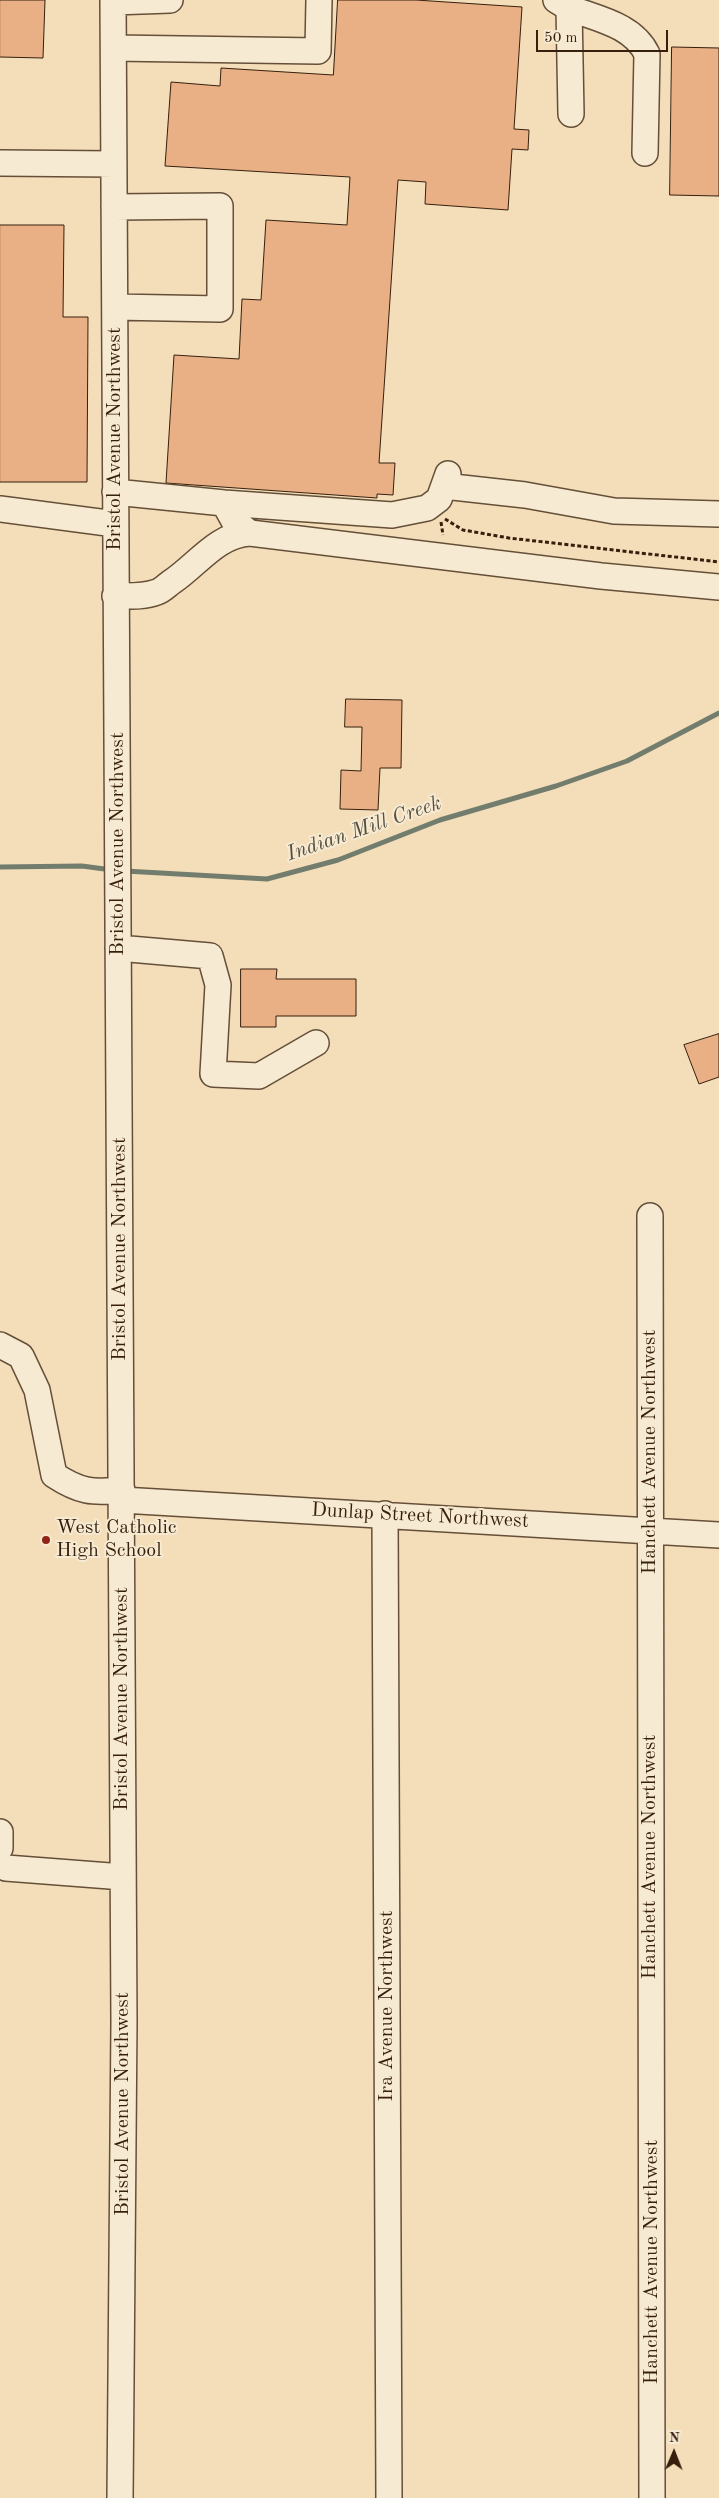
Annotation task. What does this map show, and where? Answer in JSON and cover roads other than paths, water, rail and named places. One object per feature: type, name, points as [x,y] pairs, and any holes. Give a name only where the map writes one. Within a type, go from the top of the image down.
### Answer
[{"type":"street","points":[[113,1],[170,0]]},
{"type":"street","points":[[114,48],[318,51],[319,0]]},
{"type":"street","name":"Bristol Avenue Northwest","points":[[113,1],[122,1495],[123,1877],[120,2498]]},
{"type":"street","points":[[572,114],[562,4],[627,30],[642,43],[647,54],[645,153]]},
{"type":"street","points":[[0,163],[114,164]]},
{"type":"street","points":[[114,208],[220,206],[221,261],[220,309],[115,307]]},
{"type":"street","points":[[115,492],[224,503],[392,515],[427,508],[439,499],[446,480],[614,512],[719,514]]},
{"type":"street","points":[[224,503],[234,521],[250,533]]},
{"type":"street","points":[[0,509],[115,524]]},
{"type":"street","points":[[116,596],[138,596],[159,591],[189,570],[221,541],[235,534],[250,533],[601,576],[719,587]]},
{"type":"street","points":[[118,948],[210,956],[218,985],[213,1074],[259,1076],[316,1043]]},
{"type":"street","name":"Hanchett Avenue Northwest","points":[[650,1216],[652,2498]]},
{"type":"street","name":"Dunlap Street Northwest","points":[[0,1345],[21,1356],[37,1390],[54,1475],[71,1486],[91,1493],[719,1535]]},
{"type":"street","name":"Ira Avenue Northwest","points":[[385,1514],[389,2498]]},
{"type":"street","points":[[0,1832],[0,1848]]},
{"type":"street","points":[[0,1865],[6,1868],[123,1877]]},
{"type":"waterway","name":"Indian Mill Creek","points":[[125,871],[267,879],[338,860],[440,820],[556,786],[627,761],[719,713]]},
{"type":"waterway","name":"Indian Mill Creek","points":[[0,867],[82,866],[112,870]]},
{"type":"place","name":"West Catholic High School","points":[[46,1540]]}]
